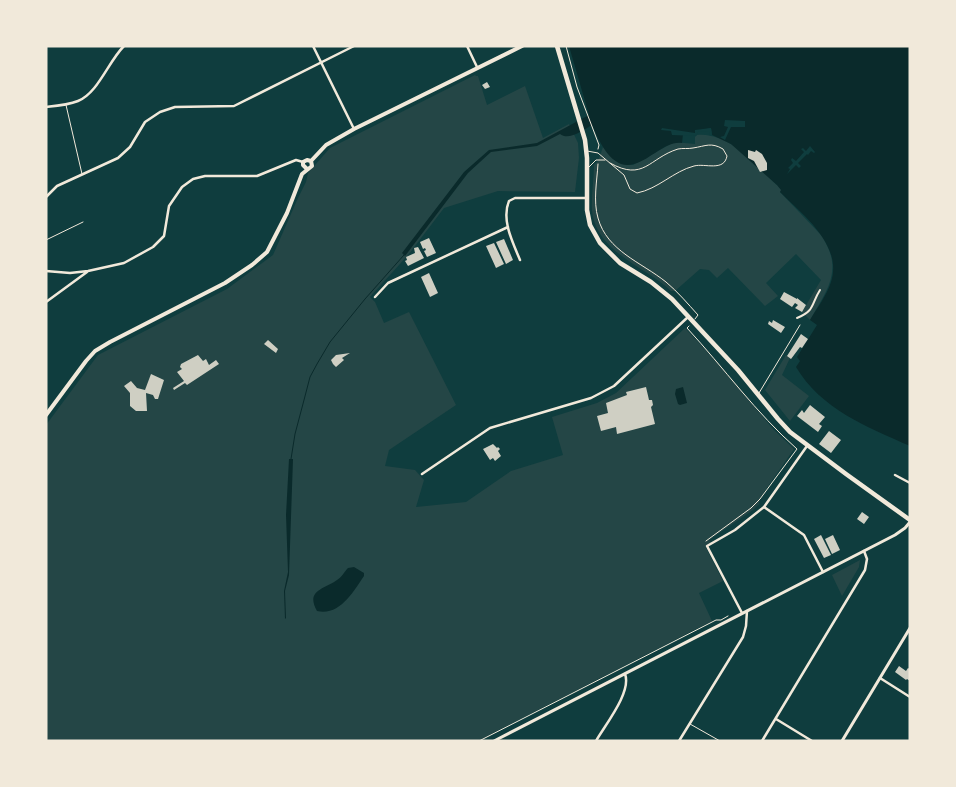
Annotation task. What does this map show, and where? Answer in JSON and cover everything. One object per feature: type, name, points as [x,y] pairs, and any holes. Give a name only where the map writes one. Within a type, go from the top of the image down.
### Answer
[{"type":"main road","points":[[46,415],[95,351],[225,283],[252,265],[267,252],[287,213],[302,174],[311,168],[311,161],[326,145],[354,129],[522,46]]},
{"type":"main road","points":[[557,46],[583,130],[587,151],[587,210],[594,234],[606,250],[628,269],[660,289],[688,316],[738,370],[784,426],[807,446],[910,521]]},
{"type":"main road","points":[[307,169],[303,166],[303,162],[311,161]]},
{"type":"street","points":[[46,107],[78,101],[90,93],[124,46]]},
{"type":"street","points":[[313,46],[354,129]]},
{"type":"street","points":[[46,197],[56,186],[118,158],[145,122],[160,112],[175,107],[234,106],[354,46]]},
{"type":"street","points":[[467,46],[478,68]]},
{"type":"street","points":[[46,271],[70,273],[88,271],[124,262],[153,247],[164,236],[169,206],[182,186],[193,179],[205,176],[257,176],[296,160],[303,162]]},
{"type":"street","points":[[520,260],[508,227],[509,201],[515,198],[586,198]]},
{"type":"street","points":[[375,297],[388,283],[508,227]]},
{"type":"street","points":[[46,302],[88,271]]},
{"type":"street","points":[[797,318],[808,314],[820,290]]},
{"type":"street","points":[[422,474],[490,428],[603,393],[617,383],[688,316]]},
{"type":"street","points":[[742,614],[707,546],[735,530],[764,507],[807,446]]},
{"type":"street","points":[[895,475],[910,483]]},
{"type":"street","points":[[764,507],[804,535],[823,572]]},
{"type":"street","points":[[494,741],[899,533],[906,528],[910,521]]},
{"type":"street","points":[[762,741],[866,570],[867,559],[864,551]]},
{"type":"street","points":[[679,741],[745,632],[747,611]]},
{"type":"street","points":[[842,741],[910,628]]},
{"type":"street","points":[[596,741],[623,696],[627,683],[625,674]]},
{"type":"street","points":[[880,678],[910,697]]},
{"type":"street","points":[[776,719],[812,741]]},
{"type":"lane","points":[[66,104],[82,175]]},
{"type":"lane","points":[[587,151],[596,153],[608,161],[610,164],[625,176],[630,189],[637,193],[690,167],[719,166],[725,162],[727,156],[723,149],[708,144],[694,148],[678,149],[633,171],[623,170],[610,164]]},
{"type":"lane","points":[[587,170],[597,160],[608,161]]},
{"type":"lane","points":[[46,240],[83,222]]},
{"type":"lane","points":[[757,394],[800,325]]},
{"type":"lane","points":[[690,723],[720,741]]},
{"type":"path","points":[[566,46],[577,87],[599,145]]},
{"type":"path","points":[[597,162],[596,210],[600,224],[608,238],[629,258],[666,282],[698,315]]},
{"type":"path","points":[[687,328],[778,432],[797,449],[760,499],[751,508],[706,540],[707,546]]},
{"type":"path","points":[[479,741],[707,624],[734,613]]},
{"type":"shaded area","points":[[569,46],[910,46],[910,446],[846,415],[818,394],[806,382],[796,367],[800,361],[797,357],[817,325],[810,320],[831,282],[833,268],[831,256],[819,232],[780,192],[781,190],[777,185],[731,144],[712,135],[711,128],[695,131],[696,133],[683,134],[682,143],[675,143],[640,162],[626,165],[619,163],[607,153],[592,125],[572,136],[560,134],[537,146],[491,152],[468,173],[405,256],[402,253],[464,172],[489,150],[537,143],[589,115]]},
{"type":"shaded area","points":[[475,75],[478,76],[487,105],[525,86],[543,138],[569,124],[578,143],[579,158],[575,192],[498,191],[444,208],[409,254],[370,297],[375,302],[384,323],[409,312],[456,405],[389,450],[385,466],[415,470],[424,480],[416,507],[466,502],[511,471],[563,455],[552,417],[597,403],[616,393],[685,328],[717,362],[773,429],[794,449],[760,498],[759,504],[709,540],[711,543],[705,546],[723,581],[699,593],[712,621],[478,741],[46,741],[46,425],[98,355],[227,289],[273,255],[306,182],[308,173],[330,148]]},
{"type":"shaded area","points":[[697,135],[709,135],[720,139],[741,151],[782,190],[780,192],[821,235],[832,258],[831,279],[823,298],[810,320],[802,312],[821,280],[796,254],[766,283],[778,296],[765,306],[728,268],[717,278],[709,270],[700,269],[675,291],[671,291],[612,248],[603,238],[596,225],[592,205],[594,165],[598,161],[603,147],[619,163],[633,165],[674,142],[695,144],[695,137]]},
{"type":"shaded area","points":[[786,355],[790,358],[782,375],[809,396],[790,421],[765,390]]},
{"type":"shaded area","points":[[683,387],[687,403],[680,405],[675,394],[676,389]]},
{"type":"shaded area","points":[[289,459],[293,459],[289,575],[285,591],[285,619],[284,591],[288,572],[286,515]]},
{"type":"shaded area","points":[[860,560],[859,567],[842,596],[832,575]]},
{"type":"shaded area","points":[[354,567],[364,573],[364,576],[345,601],[332,610],[325,612],[317,611],[313,599],[315,594],[339,579],[348,568]]},
{"type":"pier","points":[[725,120],[745,121],[745,127],[731,127],[725,140],[720,137],[724,136],[728,127],[724,126]]},
{"type":"pier","points":[[662,128],[695,133],[695,130],[711,128],[712,135],[710,136],[709,131],[698,132],[696,136],[672,135],[671,131],[661,130]]},
{"type":"pier","points":[[810,146],[815,152],[811,151],[807,154],[798,163],[801,166],[799,168],[796,165],[787,174],[790,169],[788,168],[793,163],[792,158],[796,161],[804,152],[801,149],[803,148],[806,151]]},
{"type":"building","points":[[487,82],[490,87],[485,89],[482,85]]},
{"type":"building","points":[[748,150],[755,152],[756,150],[762,154],[767,163],[767,170],[760,172],[754,161],[748,158]]},
{"type":"building","points":[[429,238],[436,253],[427,257],[424,251],[426,250],[425,248],[423,249],[420,242]]},
{"type":"building","points":[[504,239],[513,260],[506,264],[496,242]]},
{"type":"building","points":[[494,243],[504,264],[496,268],[486,246]]},
{"type":"building","points":[[418,247],[424,258],[408,266],[405,261],[407,260],[406,257],[415,253],[414,248]]},
{"type":"building","points":[[429,273],[438,293],[430,297],[421,277]]},
{"type":"building","points":[[784,292],[806,305],[802,312],[795,308],[798,305],[795,303],[792,307],[780,299]]},
{"type":"building","points":[[773,320],[785,327],[781,333],[768,324],[769,321],[772,323]]},
{"type":"building","points":[[801,334],[808,339],[791,359],[787,356]]},
{"type":"building","points":[[268,340],[278,349],[276,353],[264,344]]},
{"type":"building","points":[[350,353],[342,358],[344,360],[336,367],[331,360],[336,355]]},
{"type":"building","points":[[198,355],[203,361],[206,359],[209,365],[216,360],[219,364],[187,385],[185,383],[174,390],[173,388],[184,381],[177,372],[182,369],[180,367],[181,364]]},
{"type":"building","points":[[151,374],[164,380],[158,399],[146,393],[147,411],[136,411],[130,406],[130,393],[124,386],[131,381],[137,388],[145,390]]},
{"type":"building","points":[[646,387],[649,400],[652,400],[653,405],[651,407],[655,424],[617,434],[616,427],[601,431],[597,416],[608,413],[606,403],[627,395],[626,392]]},
{"type":"building","points":[[810,405],[825,417],[819,424],[822,426],[818,432],[797,416],[802,410],[804,413]]},
{"type":"building","points":[[829,431],[841,440],[831,453],[819,444]]},
{"type":"building","points":[[493,444],[500,449],[498,451],[501,456],[495,461],[493,458],[490,460],[483,449]]},
{"type":"building","points":[[862,512],[869,517],[864,524],[857,519]]},
{"type":"building","points":[[821,535],[831,555],[824,558],[814,539]]},
{"type":"building","points":[[833,535],[840,550],[832,554],[825,539]]},
{"type":"building","points":[[899,666],[906,671],[908,668],[910,669],[910,681],[895,672]]},
{"type":"waterway","points":[[291,459],[295,434],[310,377],[317,364],[330,342],[404,255]]}]
